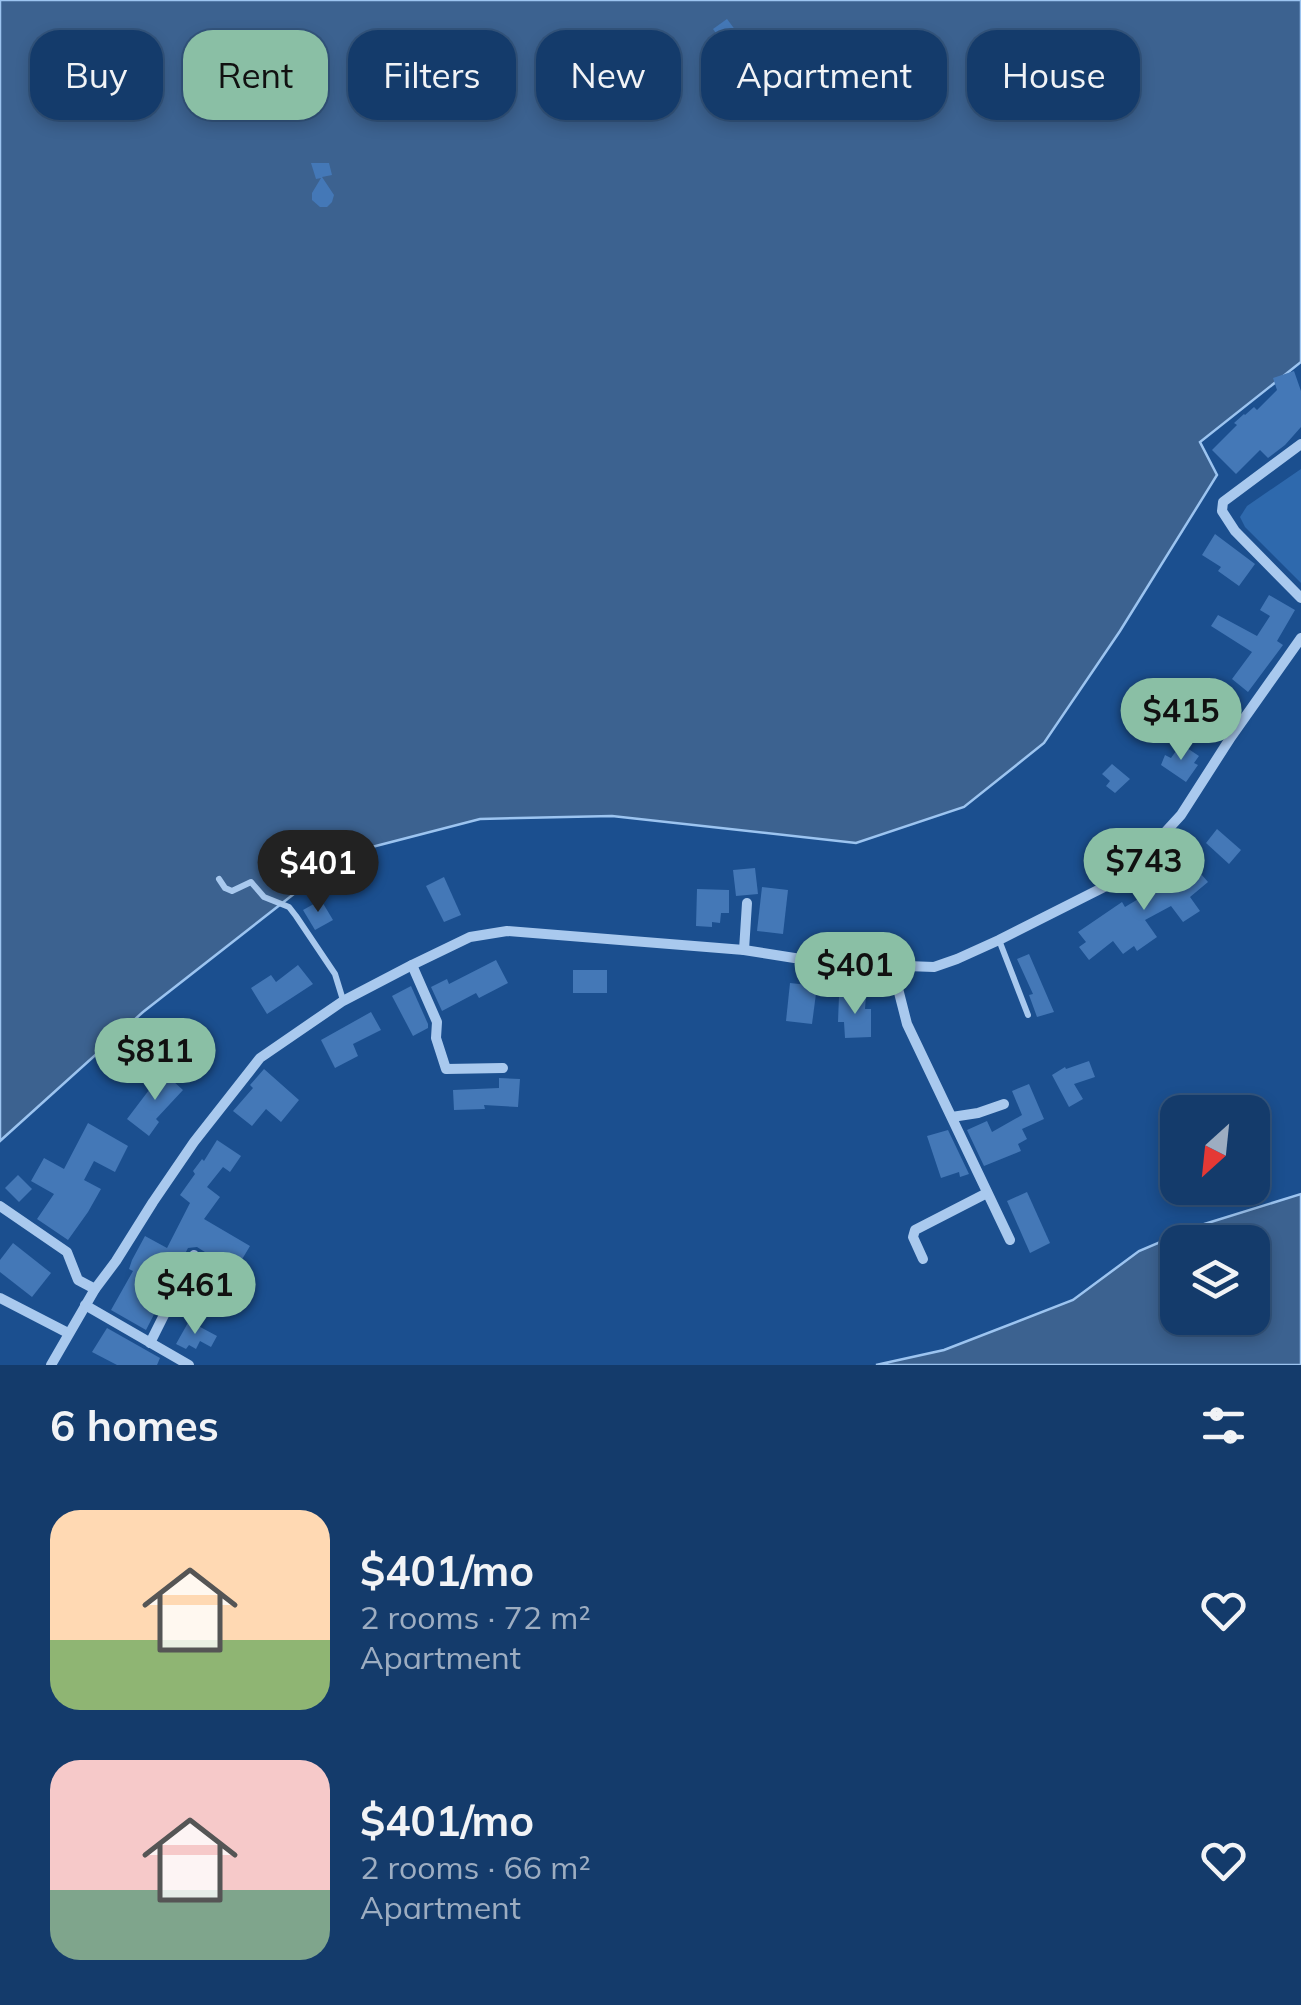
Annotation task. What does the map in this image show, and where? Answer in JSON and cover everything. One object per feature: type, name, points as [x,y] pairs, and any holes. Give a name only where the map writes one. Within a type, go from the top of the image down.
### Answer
[{"type":"street","points":[[1301,444],[1223,502],[1222,511],[1235,532],[1301,598]]},
{"type":"street","points":[[51,1365],[94,1289],[194,1142],[260,1058],[343,1001],[470,937],[507,931],[744,950],[826,963],[934,967],[999,940],[1114,882],[1149,851],[1181,815],[1301,638]]},
{"type":"street","points":[[744,950],[747,903]]},
{"type":"street","points":[[412,965],[437,1022],[436,1038],[446,1069],[503,1068]]},
{"type":"street","points":[[892,965],[908,1024],[1010,1240]]},
{"type":"street","points":[[952,1116],[1004,1104]]},
{"type":"street","points":[[923,1258],[913,1237],[915,1230],[987,1193]]},
{"type":"street","points":[[0,1206],[66,1252],[78,1280],[94,1289]]},
{"type":"street","points":[[150,1342],[194,1255]]},
{"type":"street","points":[[0,1298],[68,1333]]},
{"type":"street","points":[[84,1305],[190,1365]]},
{"type":"lane","points":[[219,880],[232,891],[252,882],[264,897],[289,907],[335,974],[343,1001]]},
{"type":"lane","points":[[999,940],[1028,1014]]},
{"type":"shaded area","points":[[0,0],[1301,0],[1301,362],[1200,442],[1217,475],[1120,631],[1044,743],[964,807],[856,843],[612,816],[480,819],[345,854],[143,1012],[0,1141]]},
{"type":"shaded area","points":[[1301,469],[1301,583],[1245,527],[1240,517],[1247,506]]},
{"type":"shaded area","points":[[1301,1194],[1301,1365],[876,1365],[944,1350],[1073,1300],[1139,1251],[1160,1242],[1160,1335],[1270,1335],[1270,1225],[1201,1225]]},
{"type":"building","points":[[727,19],[735,30],[714,30]]},
{"type":"building","points":[[311,163],[329,163],[332,175],[322,177],[334,195],[327,207],[312,200],[321,178],[316,179]]},
{"type":"building","points":[[1294,371],[1301,391],[1301,427],[1268,458],[1260,450],[1236,474],[1212,450],[1237,425],[1234,423],[1254,407],[1257,410],[1277,390],[1273,378]]},
{"type":"building","points":[[1215,534],[1255,564],[1239,586],[1218,571],[1221,567],[1202,555]]},
{"type":"building","points":[[1269,595],[1295,610],[1277,641],[1283,645],[1248,692],[1232,679],[1252,652],[1211,626],[1218,615],[1257,636],[1270,616],[1260,610]]},
{"type":"building","points":[[1181,744],[1199,756],[1194,763],[1198,765],[1186,782],[1161,765],[1165,755],[1171,758]]},
{"type":"building","points":[[1112,764],[1130,779],[1115,793],[1106,786],[1110,781],[1102,774]]},
{"type":"building","points":[[1217,829],[1241,850],[1229,864],[1206,843]]},
{"type":"building","points":[[1188,859],[1208,882],[1190,897],[1200,911],[1183,922],[1171,906],[1145,920],[1157,937],[1137,951],[1134,946],[1123,954],[1113,941],[1089,960],[1079,947],[1086,942],[1078,932],[1122,902],[1125,907],[1158,887],[1154,880],[1169,871],[1170,874]]},
{"type":"building","points":[[755,868],[758,894],[736,896],[733,870]]},
{"type":"building","points":[[444,877],[461,915],[444,922],[426,886]]},
{"type":"building","points":[[762,887],[788,890],[783,934],[757,931]]},
{"type":"building","points":[[697,889],[729,890],[729,913],[721,913],[720,923],[696,926]]},
{"type":"building","points":[[321,900],[333,920],[315,930],[303,910]]},
{"type":"building","points":[[1029,954],[1054,1012],[1037,1017],[1029,995],[1033,994],[1017,959]]},
{"type":"building","points":[[496,960],[508,983],[479,998],[476,993],[442,1011],[431,987],[447,979],[449,984]]},
{"type":"building","points":[[298,965],[313,984],[267,1014],[251,988],[271,975],[276,982]]},
{"type":"building","points":[[573,970],[607,970],[607,993],[573,993]]},
{"type":"building","points":[[790,983],[817,986],[812,1024],[786,1021]]},
{"type":"building","points":[[411,986],[428,1024],[428,1028],[413,1036],[392,996]]},
{"type":"building","points":[[839,996],[866,996],[865,1009],[871,1009],[871,1037],[845,1038],[844,1022],[838,1022]]},
{"type":"building","points":[[371,1012],[381,1030],[353,1044],[358,1056],[335,1068],[321,1040]]},
{"type":"building","points":[[1089,1061],[1095,1077],[1074,1084],[1083,1099],[1069,1107],[1052,1075]]},
{"type":"building","points":[[264,1069],[299,1100],[281,1122],[266,1109],[252,1126],[233,1111]]},
{"type":"building","points":[[162,1071],[183,1090],[156,1119],[159,1122],[149,1136],[127,1119]]},
{"type":"building","points":[[499,1078],[520,1079],[518,1107],[484,1105],[485,1109],[454,1110],[453,1090],[499,1088]]},
{"type":"building","points":[[1029,1084],[1044,1119],[1022,1129],[1027,1139],[1018,1144],[1021,1151],[984,1166],[967,1130],[987,1121],[992,1132],[1022,1115],[1012,1091]]},
{"type":"building","points":[[88,1123],[128,1146],[115,1172],[94,1161],[84,1180],[101,1189],[68,1240],[37,1219],[54,1194],[31,1181],[44,1158],[64,1169]]},
{"type":"building","points":[[948,1130],[969,1174],[960,1177],[959,1172],[941,1178],[927,1136]]},
{"type":"building","points":[[217,1140],[241,1156],[230,1172],[223,1167],[207,1187],[220,1197],[204,1219],[250,1246],[235,1271],[197,1247],[188,1248],[146,1330],[111,1310],[133,1271],[129,1269],[132,1260],[145,1236],[167,1248],[190,1203],[180,1195]]},
{"type":"building","points":[[18,1175],[32,1189],[19,1202],[5,1188]]},
{"type":"building","points":[[1027,1192],[1050,1243],[1030,1253],[1007,1201]]},
{"type":"building","points":[[13,1243],[51,1273],[32,1297],[0,1272],[0,1260]]},
{"type":"building","points":[[189,1321],[217,1336],[211,1347],[200,1341],[196,1349],[176,1344]]},
{"type":"building","points":[[107,1328],[160,1358],[157,1365],[117,1365],[92,1352]]}]
